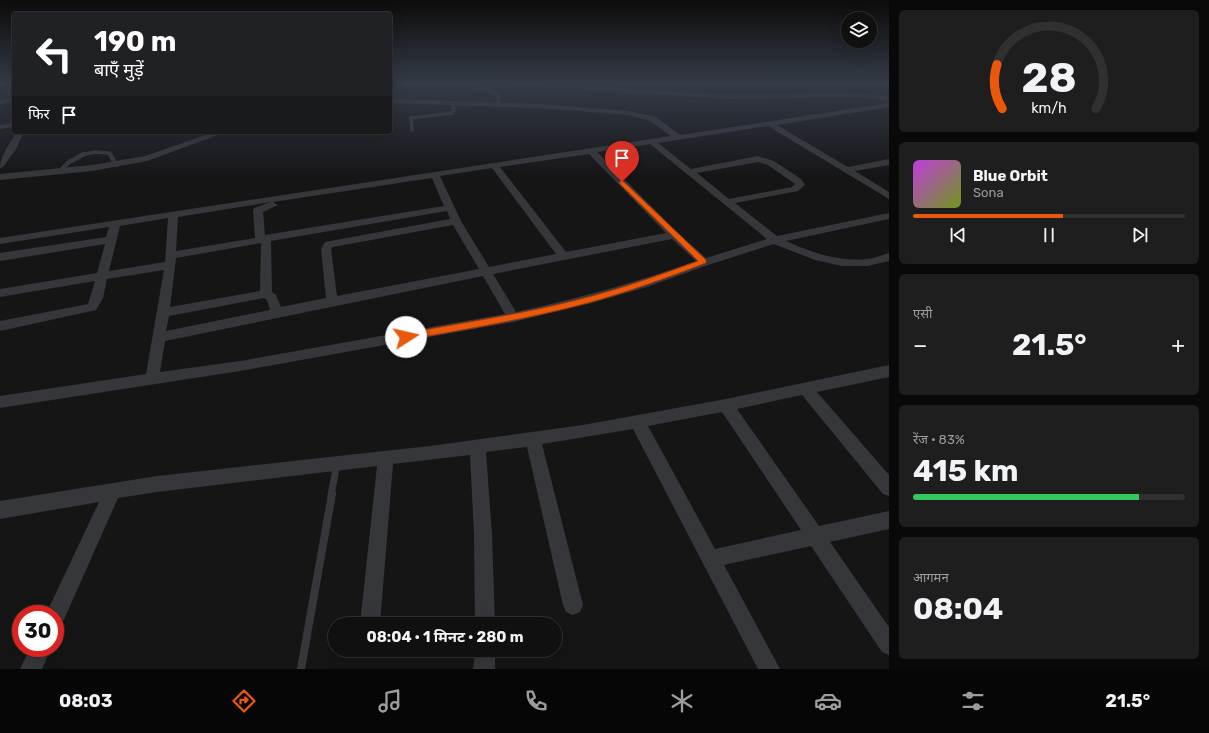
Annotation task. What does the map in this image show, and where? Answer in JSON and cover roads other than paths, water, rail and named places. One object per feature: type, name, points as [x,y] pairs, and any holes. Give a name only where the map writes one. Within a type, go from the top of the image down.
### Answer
[{"type":"street","points":[[637,115],[653,120],[679,138]]},
{"type":"street","points":[[0,250],[3,241],[825,115]]},
{"type":"street","points":[[770,124],[889,196]]},
{"type":"street","points":[[0,126],[12,125]]},
{"type":"street","points":[[0,164],[12,149],[19,134]]},
{"type":"street","points":[[0,177],[116,165],[148,158],[216,134]]},
{"type":"street","points":[[652,142],[775,240],[798,250],[844,263],[866,263],[889,257]]},
{"type":"street","points":[[591,151],[674,235],[704,262]]},
{"type":"street","points":[[689,172],[758,160],[771,163],[798,181],[800,185],[795,189],[727,202]]},
{"type":"street","points":[[848,170],[889,162]]},
{"type":"street","points":[[495,166],[563,256]]},
{"type":"street","points":[[435,175],[456,221],[513,317]]},
{"type":"street","points":[[877,188],[889,186]]},
{"type":"street","points":[[266,294],[263,239],[258,209],[276,204],[278,199]]},
{"type":"street","points":[[0,293],[102,277],[263,239],[449,208]]},
{"type":"street","points":[[152,380],[170,260],[173,215]]},
{"type":"street","points":[[0,402],[255,364],[513,317],[643,284],[704,262],[775,240],[889,216]]},
{"type":"street","points":[[332,301],[326,249],[329,244],[456,221]]},
{"type":"street","points":[[0,326],[92,307],[97,298],[115,224]]},
{"type":"street","points":[[159,337],[332,301],[674,235]]},
{"type":"street","points":[[0,257],[111,240]]},
{"type":"street","points":[[162,313],[266,294],[272,298],[277,313]]},
{"type":"street","points":[[0,510],[157,484],[336,464],[533,439],[726,405],[889,371]]},
{"type":"street","points":[[806,389],[889,488]]},
{"type":"street","points":[[726,405],[889,645]]},
{"type":"street","points":[[637,421],[769,669]]},
{"type":"street","points":[[533,439],[573,605]]},
{"type":"street","points":[[478,447],[483,534],[485,617]]},
{"type":"street","points":[[371,617],[386,458]]},
{"type":"street","points":[[61,605],[114,491]]},
{"type":"street","points":[[711,559],[889,520]]},
{"type":"street","points":[[31,669],[36,657]]},
{"type":"street","points":[[484,657],[484,669]]},
{"type":"lane","points":[[412,130],[411,118],[434,115]]},
{"type":"lane","points":[[59,172],[74,158],[98,152],[109,153],[116,165]]},
{"type":"lane","points":[[301,669],[336,464]]}]
